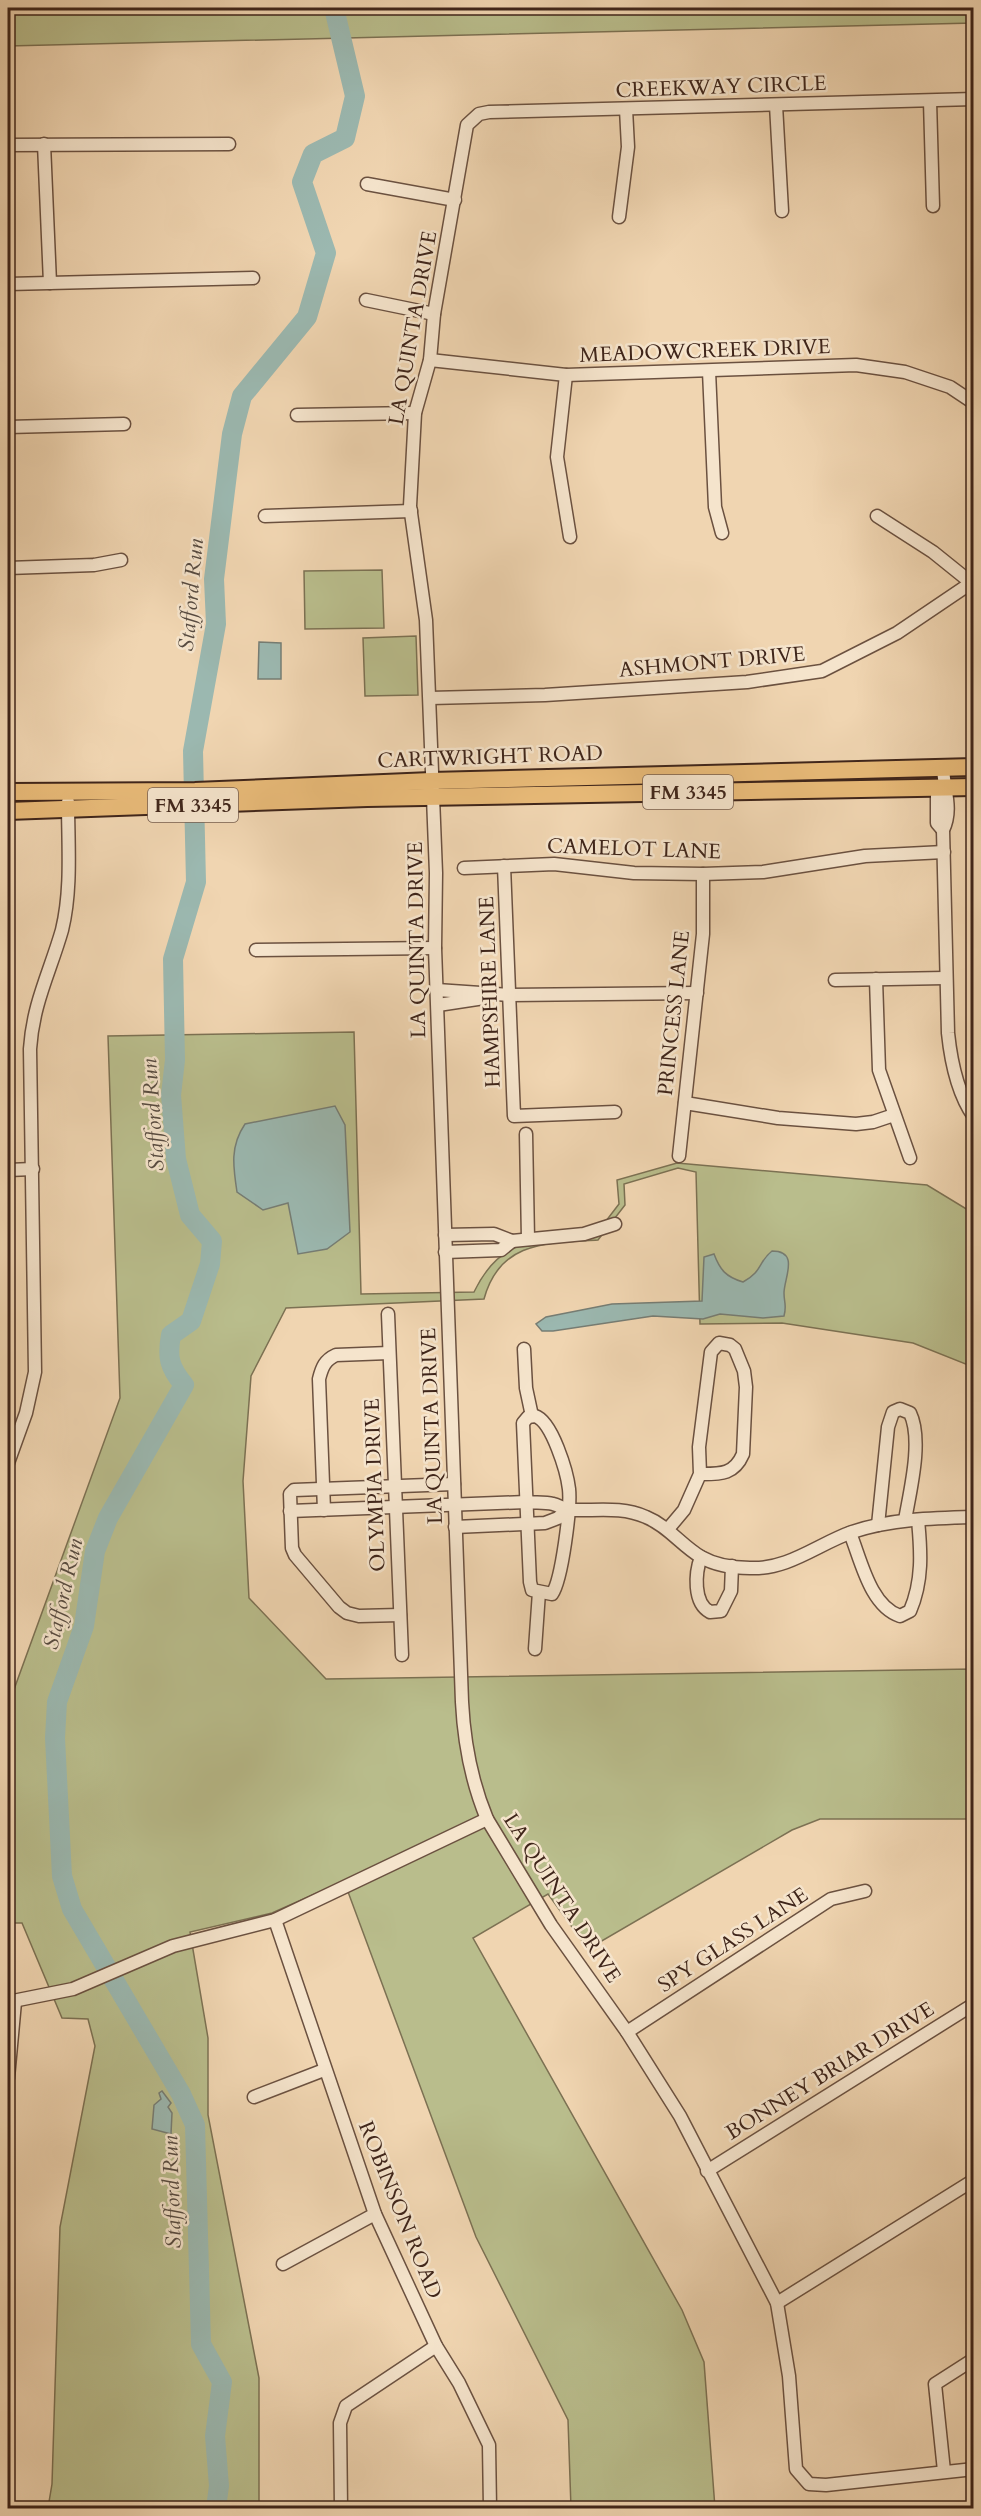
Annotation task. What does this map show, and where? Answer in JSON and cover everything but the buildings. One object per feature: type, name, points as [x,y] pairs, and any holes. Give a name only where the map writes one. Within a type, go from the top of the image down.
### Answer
[{"type":"main road","name":"CARTWRIGHT ROAD","points":[[8,792],[68,801],[138,807],[249,796],[974,767]]},
{"type":"main road","name":"CARTWRIGHT ROAD","points":[[431,789],[974,787]]},
{"type":"main road","name":"CARTWRIGHT ROAD","points":[[8,811],[146,790],[249,796]]},
{"type":"street","name":"CREEKWAY CIRCLE","points":[[472,118],[489,112],[974,99]]},
{"type":"street","points":[[930,100],[933,206]]},
{"type":"street","points":[[776,105],[782,210]]},
{"type":"street","points":[[619,218],[628,147],[626,109]]},
{"type":"street","name":"LA QUINTA DRIVE","points":[[472,118],[467,125],[434,314],[430,360],[415,412],[411,511],[426,620],[430,698],[445,1252],[464,1728],[480,1803],[551,1925],[627,2032],[680,2116],[777,2303],[789,2376],[793,2456],[801,2478],[809,2484],[826,2485],[974,2469]]},
{"type":"street","points":[[44,144],[50,283]]},
{"type":"street","points":[[8,145],[229,144]]},
{"type":"street","points":[[367,184],[455,200]]},
{"type":"street","points":[[8,284],[253,278]]},
{"type":"street","points":[[366,300],[434,314]]},
{"type":"street","name":"MEADOWCREEK DRIVE","points":[[430,360],[566,375],[856,365],[905,372],[950,387],[974,403]]},
{"type":"street","points":[[709,371],[715,507],[722,533]]},
{"type":"street","points":[[566,375],[557,457],[570,537]]},
{"type":"street","points":[[297,415],[415,412]]},
{"type":"street","points":[[8,427],[124,424]]},
{"type":"street","points":[[265,516],[411,511]]},
{"type":"street","points":[[878,516],[910,535],[973,583]]},
{"type":"street","points":[[8,567],[94,565],[121,560]]},
{"type":"street","name":"ASHMONT DRIVE","points":[[430,698],[545,695],[747,682],[822,671],[897,633],[973,583]]},
{"type":"street","points":[[944,768],[944,788],[949,796],[947,822],[944,830],[944,852],[945,978],[951,1056],[963,1099],[974,1117]]},
{"type":"street","points":[[8,1463],[26,1413],[35,1372],[31,1021],[62,930],[68,887],[68,801]]},
{"type":"street","name":"CAMELOT LANE","points":[[464,868],[554,864],[634,873],[763,872],[856,856],[944,852]]},
{"type":"street","name":"HAMPSHIRE LANE","points":[[504,866],[514,1116],[615,1112]]},
{"type":"street","name":"PRINCESS LANE","points":[[679,1156],[703,934],[703,874]]},
{"type":"street","points":[[256,950],[435,948]]},
{"type":"street","points":[[836,980],[945,978]]},
{"type":"street","points":[[876,979],[879,1070],[910,1158]]},
{"type":"street","points":[[437,990],[510,995],[697,993]]},
{"type":"street","points":[[438,1005],[510,995]]},
{"type":"street","points":[[685,1103],[778,1118],[856,1124],[873,1122],[894,1115]]},
{"type":"street","points":[[526,1134],[528,1239]]},
{"type":"street","points":[[8,1170],[33,1169]]},
{"type":"street","points":[[445,1235],[494,1234],[512,1241],[584,1234],[615,1224]]},
{"type":"street","points":[[445,1252],[501,1250],[512,1241]]},
{"type":"street","name":"OLYMPIA DRIVE","points":[[388,1314],[402,1655]]},
{"type":"street","points":[[668,1529],[684,1510],[700,1474],[699,1447],[711,1352],[718,1343],[724,1343],[735,1349],[744,1371],[743,1455],[740,1463],[729,1473],[700,1474]]},
{"type":"street","points":[[524,1349],[526,1388],[534,1416],[549,1425],[569,1489],[557,1587],[552,1594],[532,1590],[530,1582],[523,1423],[534,1416]]},
{"type":"street","points":[[324,1510],[319,1378],[322,1367],[328,1359],[336,1355],[389,1353]]},
{"type":"street","points":[[878,1525],[890,1419],[893,1412],[900,1409],[910,1413],[915,1444],[905,1520]]},
{"type":"street","points":[[400,1615],[359,1616],[339,1607],[295,1555],[292,1548],[290,1494],[294,1490],[454,1484]]},
{"type":"street","points":[[290,1511],[526,1502],[555,1504],[567,1510],[616,1509],[632,1512],[668,1529],[701,1557],[732,1566],[751,1568],[770,1566],[798,1558],[850,1533],[878,1525],[905,1520],[974,1517]]},
{"type":"street","points":[[455,1527],[545,1524],[558,1518],[567,1510]]},
{"type":"street","points":[[850,1533],[873,1589],[884,1606],[900,1616],[910,1611],[917,1592],[921,1564],[918,1520]]},
{"type":"street","points":[[701,1557],[697,1568],[698,1593],[703,1608],[710,1612],[721,1611],[729,1599],[732,1566]]},
{"type":"street","points":[[535,1649],[539,1592]]},
{"type":"street","points":[[8,2078],[11,2002],[72,1989],[173,1946],[275,1920],[488,1819]]},
{"type":"street","name":"SPY GLASS LANE","points":[[627,2032],[831,1899],[865,1891]]},
{"type":"street","name":"ROBINSON ROAD","points":[[275,1920],[324,2070],[375,2214],[436,2346],[459,2383],[489,2445],[490,2508]]},
{"type":"street","name":"BONNEY BRIAR DRIVE","points":[[707,2171],[974,2004]]},
{"type":"street","points":[[254,2097],[324,2070]]},
{"type":"street","points":[[777,2303],[974,2180]]},
{"type":"street","points":[[283,2264],[375,2214]]},
{"type":"street","points":[[341,2508],[340,2423],[346,2406],[436,2346]]},
{"type":"street","points":[[944,2471],[935,2384],[974,2359]]},
{"type":"green space","points":[[8,8],[973,8],[974,23],[8,46]]},
{"type":"green space","points":[[382,570],[384,628],[305,629],[304,571]]},
{"type":"green space","points":[[416,636],[418,695],[365,696],[363,638]]},
{"type":"green space","points":[[354,1032],[361,1294],[474,1292],[485,1273],[510,1250],[540,1241],[596,1234],[619,1204],[617,1180],[677,1163],[927,1185],[973,1213],[973,1367],[913,1343],[782,1323],[700,1324],[696,1172],[678,1168],[624,1184],[625,1205],[598,1240],[544,1244],[514,1255],[502,1265],[491,1280],[484,1299],[286,1308],[251,1376],[243,1481],[249,1598],[326,1679],[973,1669],[973,1819],[820,1819],[792,1830],[588,1949],[548,1894],[473,1938],[682,2310],[704,2362],[715,2508],[571,2508],[568,2420],[476,2237],[344,1881],[272,1913],[190,1932],[208,2038],[208,2115],[259,2378],[259,2508],[48,2508],[52,2484],[60,2227],[95,2046],[88,2019],[62,2018],[22,1923],[8,1923],[8,1706],[120,1398],[108,1036]]},
{"type":"water","points":[[259,642],[281,643],[281,679],[258,679]]},
{"type":"water","points":[[335,1106],[345,1125],[350,1232],[327,1249],[298,1254],[288,1203],[263,1210],[237,1192],[234,1156],[237,1140],[245,1124]]},
{"type":"water","points":[[772,1251],[781,1252],[788,1260],[784,1316],[763,1318],[720,1314],[703,1319],[653,1316],[553,1331],[542,1331],[536,1324],[546,1317],[612,1304],[702,1301],[704,1257],[714,1254],[724,1272],[743,1282],[754,1274]]},
{"type":"water","points":[[162,2091],[171,2103],[168,2107],[172,2113],[171,2134],[152,2129],[154,2105],[161,2099],[159,2093]]},
{"type":"waterway","name":"Stafford Run","points":[[216,2508],[219,2486],[215,2436],[222,2382],[201,2344],[195,2125],[181,2094],[72,1909],[62,1876],[55,1738],[57,1702],[84,1626],[95,1551],[108,1518],[184,1385],[170,1362],[171,1335],[191,1321],[210,1264],[212,1241],[190,1215],[176,1159],[171,1095],[175,1060],[173,959],[196,882],[193,751],[216,624],[214,579],[232,434],[242,396],[307,317],[326,253],[302,182],[313,154],[345,138],[355,96],[334,8]]}]
